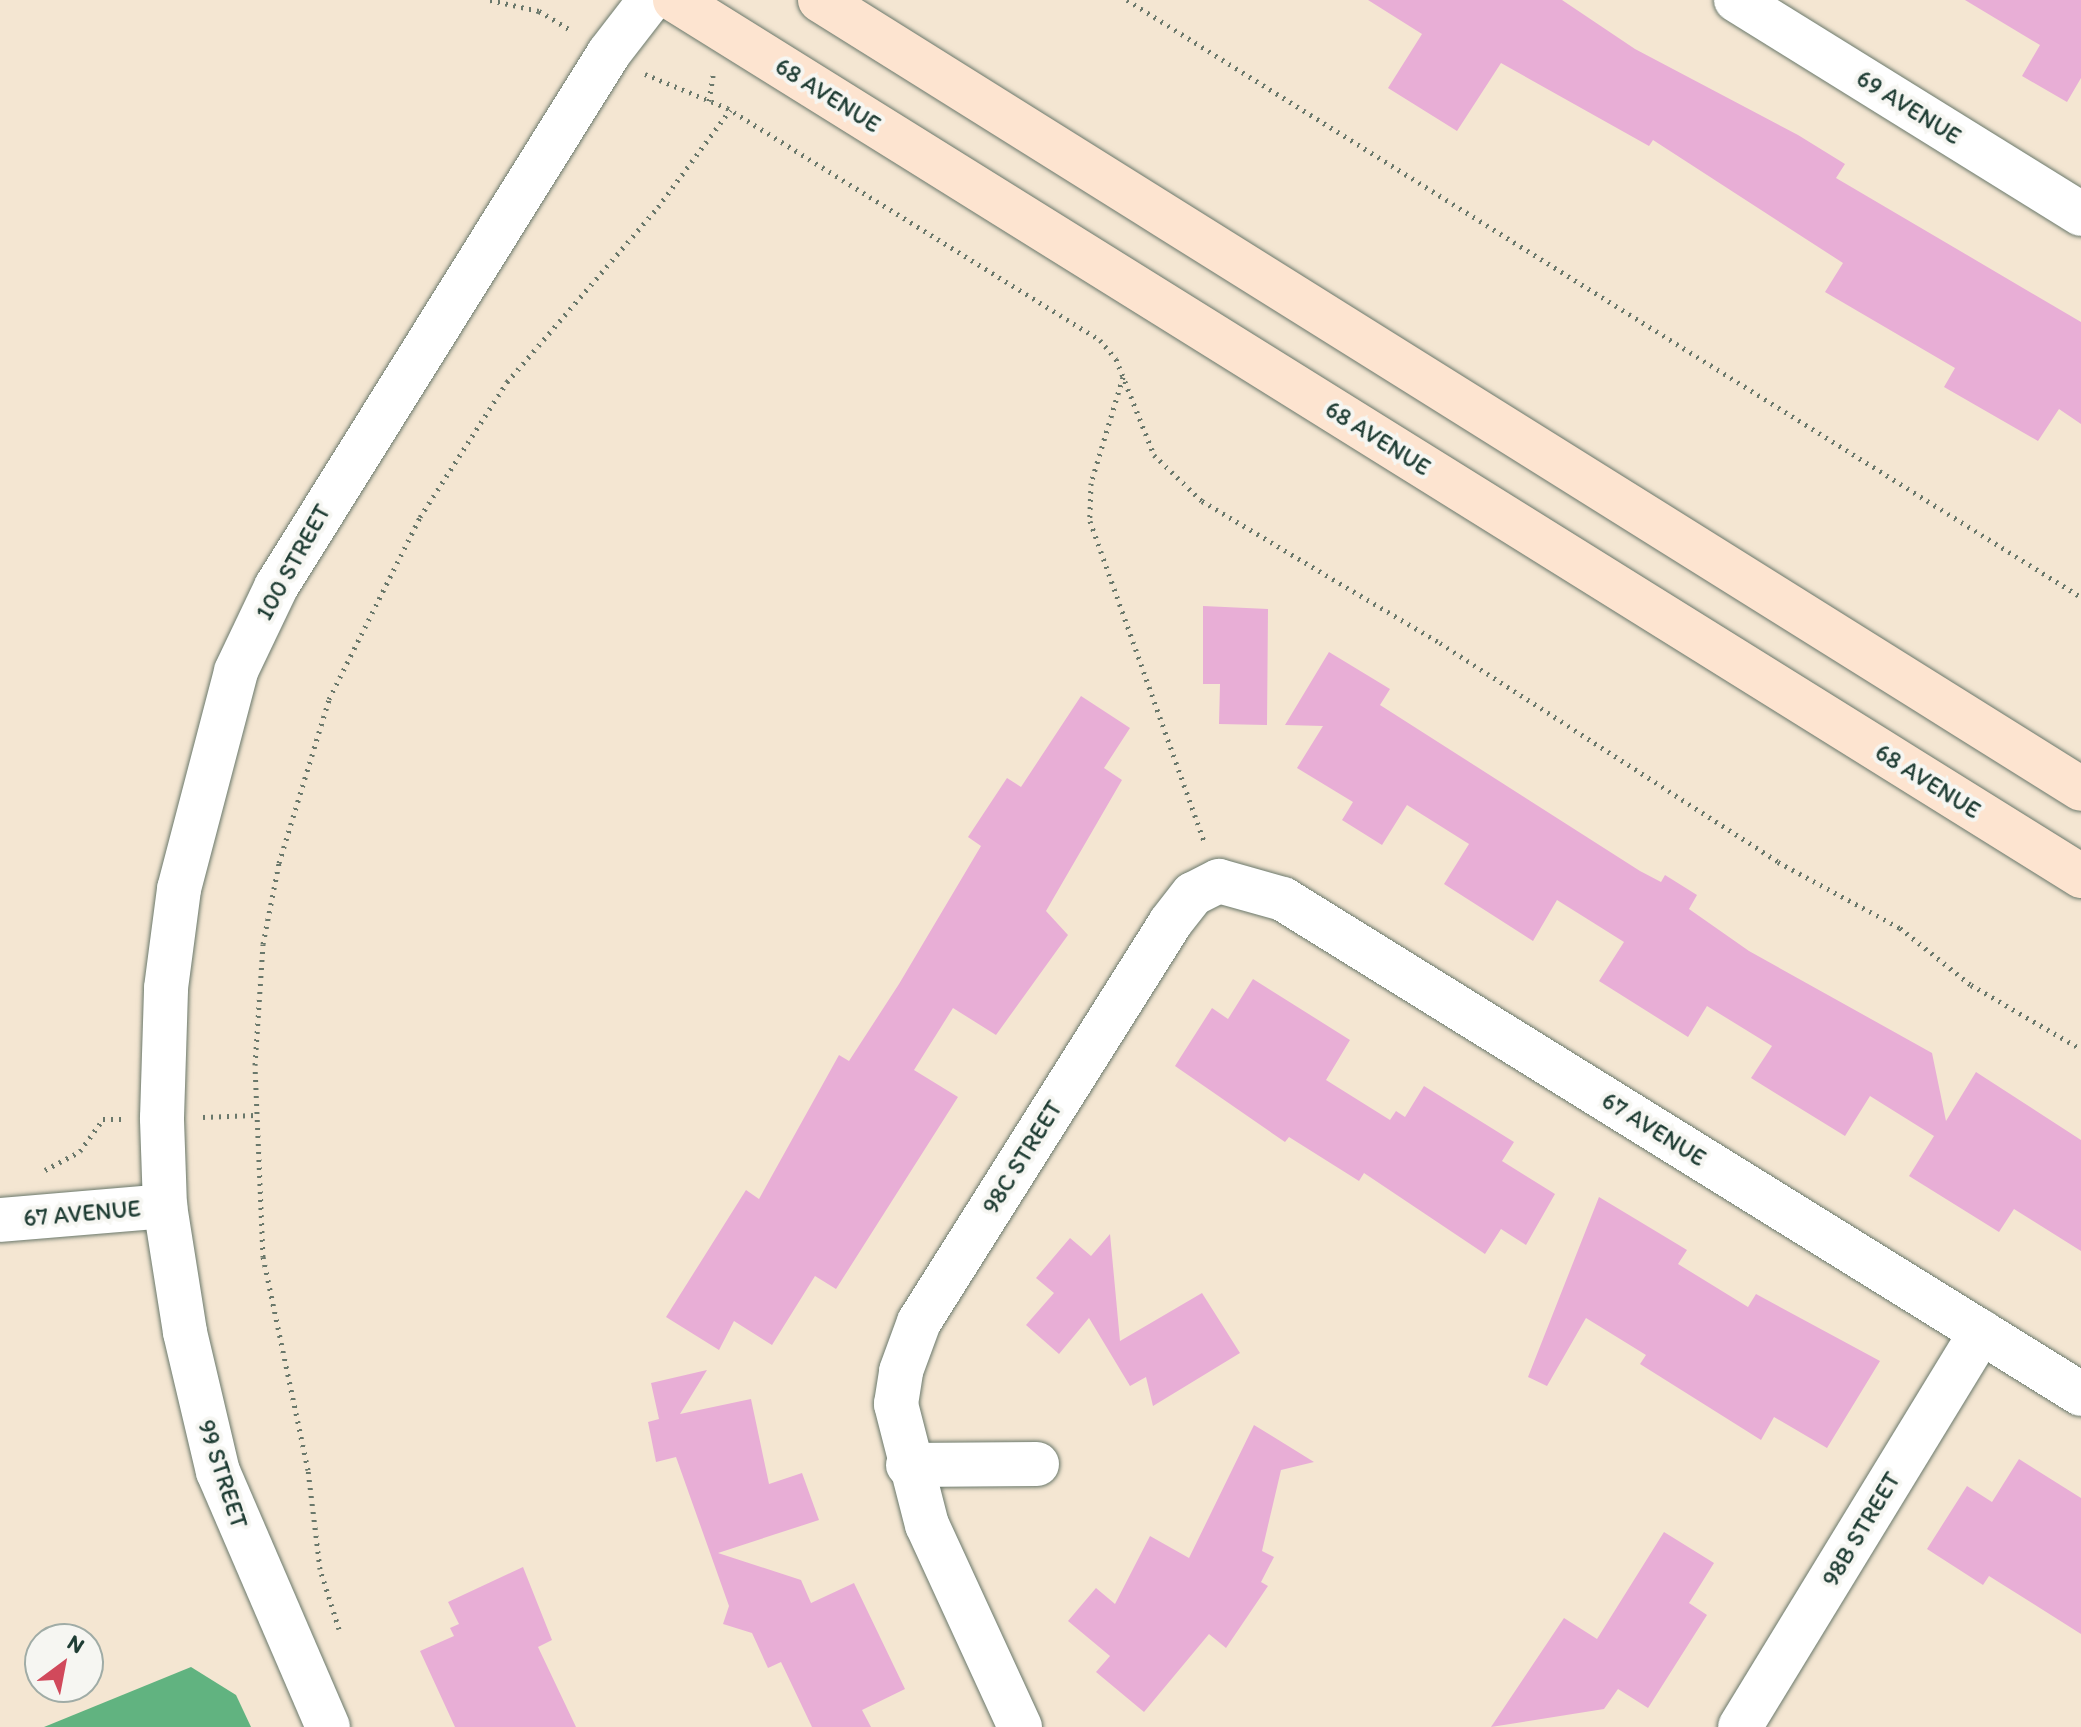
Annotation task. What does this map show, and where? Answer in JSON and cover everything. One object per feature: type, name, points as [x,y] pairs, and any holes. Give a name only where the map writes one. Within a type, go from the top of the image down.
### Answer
[{"type":"main road","name":"68 AVENUE","points":[[675,0],[2081,876]]},
{"type":"main road","points":[[820,0],[2081,789]]},
{"type":"street","name":"100 STREET","points":[[165,1206],[167,974],[179,889],[236,671],[276,587],[349,464],[609,53],[650,0]]},
{"type":"street","name":"69 AVENUE","points":[[1736,0],[2081,214]]},
{"type":"street","name":"67 AVENUE","points":[[1219,881],[1283,899],[2081,1394]]},
{"type":"street","name":"98C STREET","points":[[1020,1727],[958,1598],[908,1465],[896,1404],[919,1322],[1170,923],[1193,894],[1219,881]]},
{"type":"street","name":"67 AVENUE","points":[[0,1220],[165,1206]]},
{"type":"street","name":"99 STREET","points":[[165,1206],[218,1472],[328,1727]]},
{"type":"street","name":"98B STREET","points":[[1740,1727],[1981,1332]]},
{"type":"street","points":[[908,1465],[1037,1464]]},
{"type":"path","points":[[490,0],[539,11]]},
{"type":"path","points":[[1127,0],[2081,597]]},
{"type":"path","points":[[709,101],[714,70]]},
{"type":"path","points":[[652,78],[730,110],[1067,316],[1100,340],[1123,376],[1154,455],[1202,501],[1440,643],[1778,862],[1900,928],[1971,985],[2081,1049]]},
{"type":"path","points":[[339,1629],[326,1596],[302,1438],[269,1306],[255,1115],[263,944],[279,863],[353,643],[420,517],[507,382],[658,207],[730,110]]},
{"type":"path","points":[[1123,376],[1091,483],[1090,521],[1219,881]]},
{"type":"path","points":[[202,1117],[255,1115]]},
{"type":"path","points":[[28,1173],[66,1162],[103,1119],[113,1120]]},
{"type":"green space","points":[[191,1667],[236,1695],[251,1727],[44,1727]]},
{"type":"building","points":[[1368,0],[1562,0],[1635,49],[1798,135],[1845,164],[1836,178],[2081,322],[2081,424],[2059,409],[2038,441],[1944,387],[1955,368],[1825,292],[1843,263],[1653,140],[1649,146],[1501,63],[1457,131],[1388,88],[1422,34]]},
{"type":"building","points":[[1965,0],[2081,0],[2081,78],[2067,102],[2022,76],[2040,45]]},
{"type":"building","points":[[1203,606],[1268,609],[1267,725],[1219,724],[1220,684],[1203,684]]},
{"type":"building","points":[[1329,652],[1390,689],[1380,705],[1640,871],[1661,882],[1665,875],[1697,895],[1689,909],[1749,951],[1932,1053],[1946,1121],[1976,1072],[2081,1140],[2081,1251],[2014,1209],[1999,1232],[1909,1176],[1934,1136],[1870,1096],[1845,1136],[1751,1078],[1772,1046],[1707,1006],[1688,1037],[1599,981],[1624,942],[1557,900],[1533,941],[1444,884],[1469,844],[1407,805],[1382,845],[1342,820],[1353,802],[1297,768],[1323,726],[1285,725]]},
{"type":"building","points":[[1081,696],[1130,728],[1104,768],[1122,780],[1046,911],[1068,935],[996,1035],[953,1008],[914,1070],[958,1097],[836,1289],[815,1276],[772,1345],[734,1321],[719,1350],[666,1317],[746,1190],[759,1199],[839,1055],[849,1061],[899,984],[981,846],[968,837],[1007,778],[1021,787]]},
{"type":"building","points":[[1253,979],[1350,1040],[1326,1080],[1390,1120],[1396,1111],[1405,1117],[1424,1086],[1514,1142],[1502,1161],[1555,1194],[1526,1245],[1501,1229],[1485,1254],[1364,1173],[1359,1181],[1289,1137],[1285,1142],[1175,1066],[1212,1008],[1228,1019]]},
{"type":"building","points":[[1599,1197],[1687,1250],[1678,1264],[1748,1307],[1756,1294],[1880,1361],[1827,1448],[1774,1417],[1761,1440],[1640,1364],[1646,1355],[1586,1318],[1547,1386],[1528,1377]]},
{"type":"building","points":[[1110,1234],[1120,1341],[1202,1293],[1240,1353],[1153,1406],[1146,1377],[1130,1386],[1089,1318],[1059,1354],[1026,1325],[1054,1293],[1036,1278],[1070,1238],[1091,1256]]},
{"type":"building","points":[[707,1370],[680,1414],[751,1399],[769,1484],[802,1473],[819,1520],[718,1553],[801,1580],[811,1603],[854,1583],[905,1689],[862,1710],[871,1727],[812,1727],[781,1662],[768,1668],[752,1633],[723,1624],[729,1606],[676,1457],[656,1462],[648,1422],[659,1419],[651,1383]]},
{"type":"building","points":[[1254,1425],[1314,1462],[1281,1470],[1262,1551],[1274,1557],[1261,1582],[1268,1586],[1226,1648],[1209,1634],[1144,1712],[1096,1672],[1110,1656],[1068,1621],[1096,1588],[1115,1604],[1150,1536],[1189,1558]]},
{"type":"building","points":[[2019,1459],[2081,1498],[2081,1634],[1989,1576],[1983,1585],[1927,1549],[1967,1486],[1992,1502]]},
{"type":"building","points":[[1664,1532],[1714,1563],[1689,1603],[1707,1615],[1648,1708],[1618,1689],[1604,1709],[1491,1727],[1564,1618],[1597,1639]]},
{"type":"building","points":[[523,1567],[552,1640],[538,1647],[576,1727],[455,1727],[420,1651],[454,1636],[450,1628],[459,1624],[448,1602]]}]
